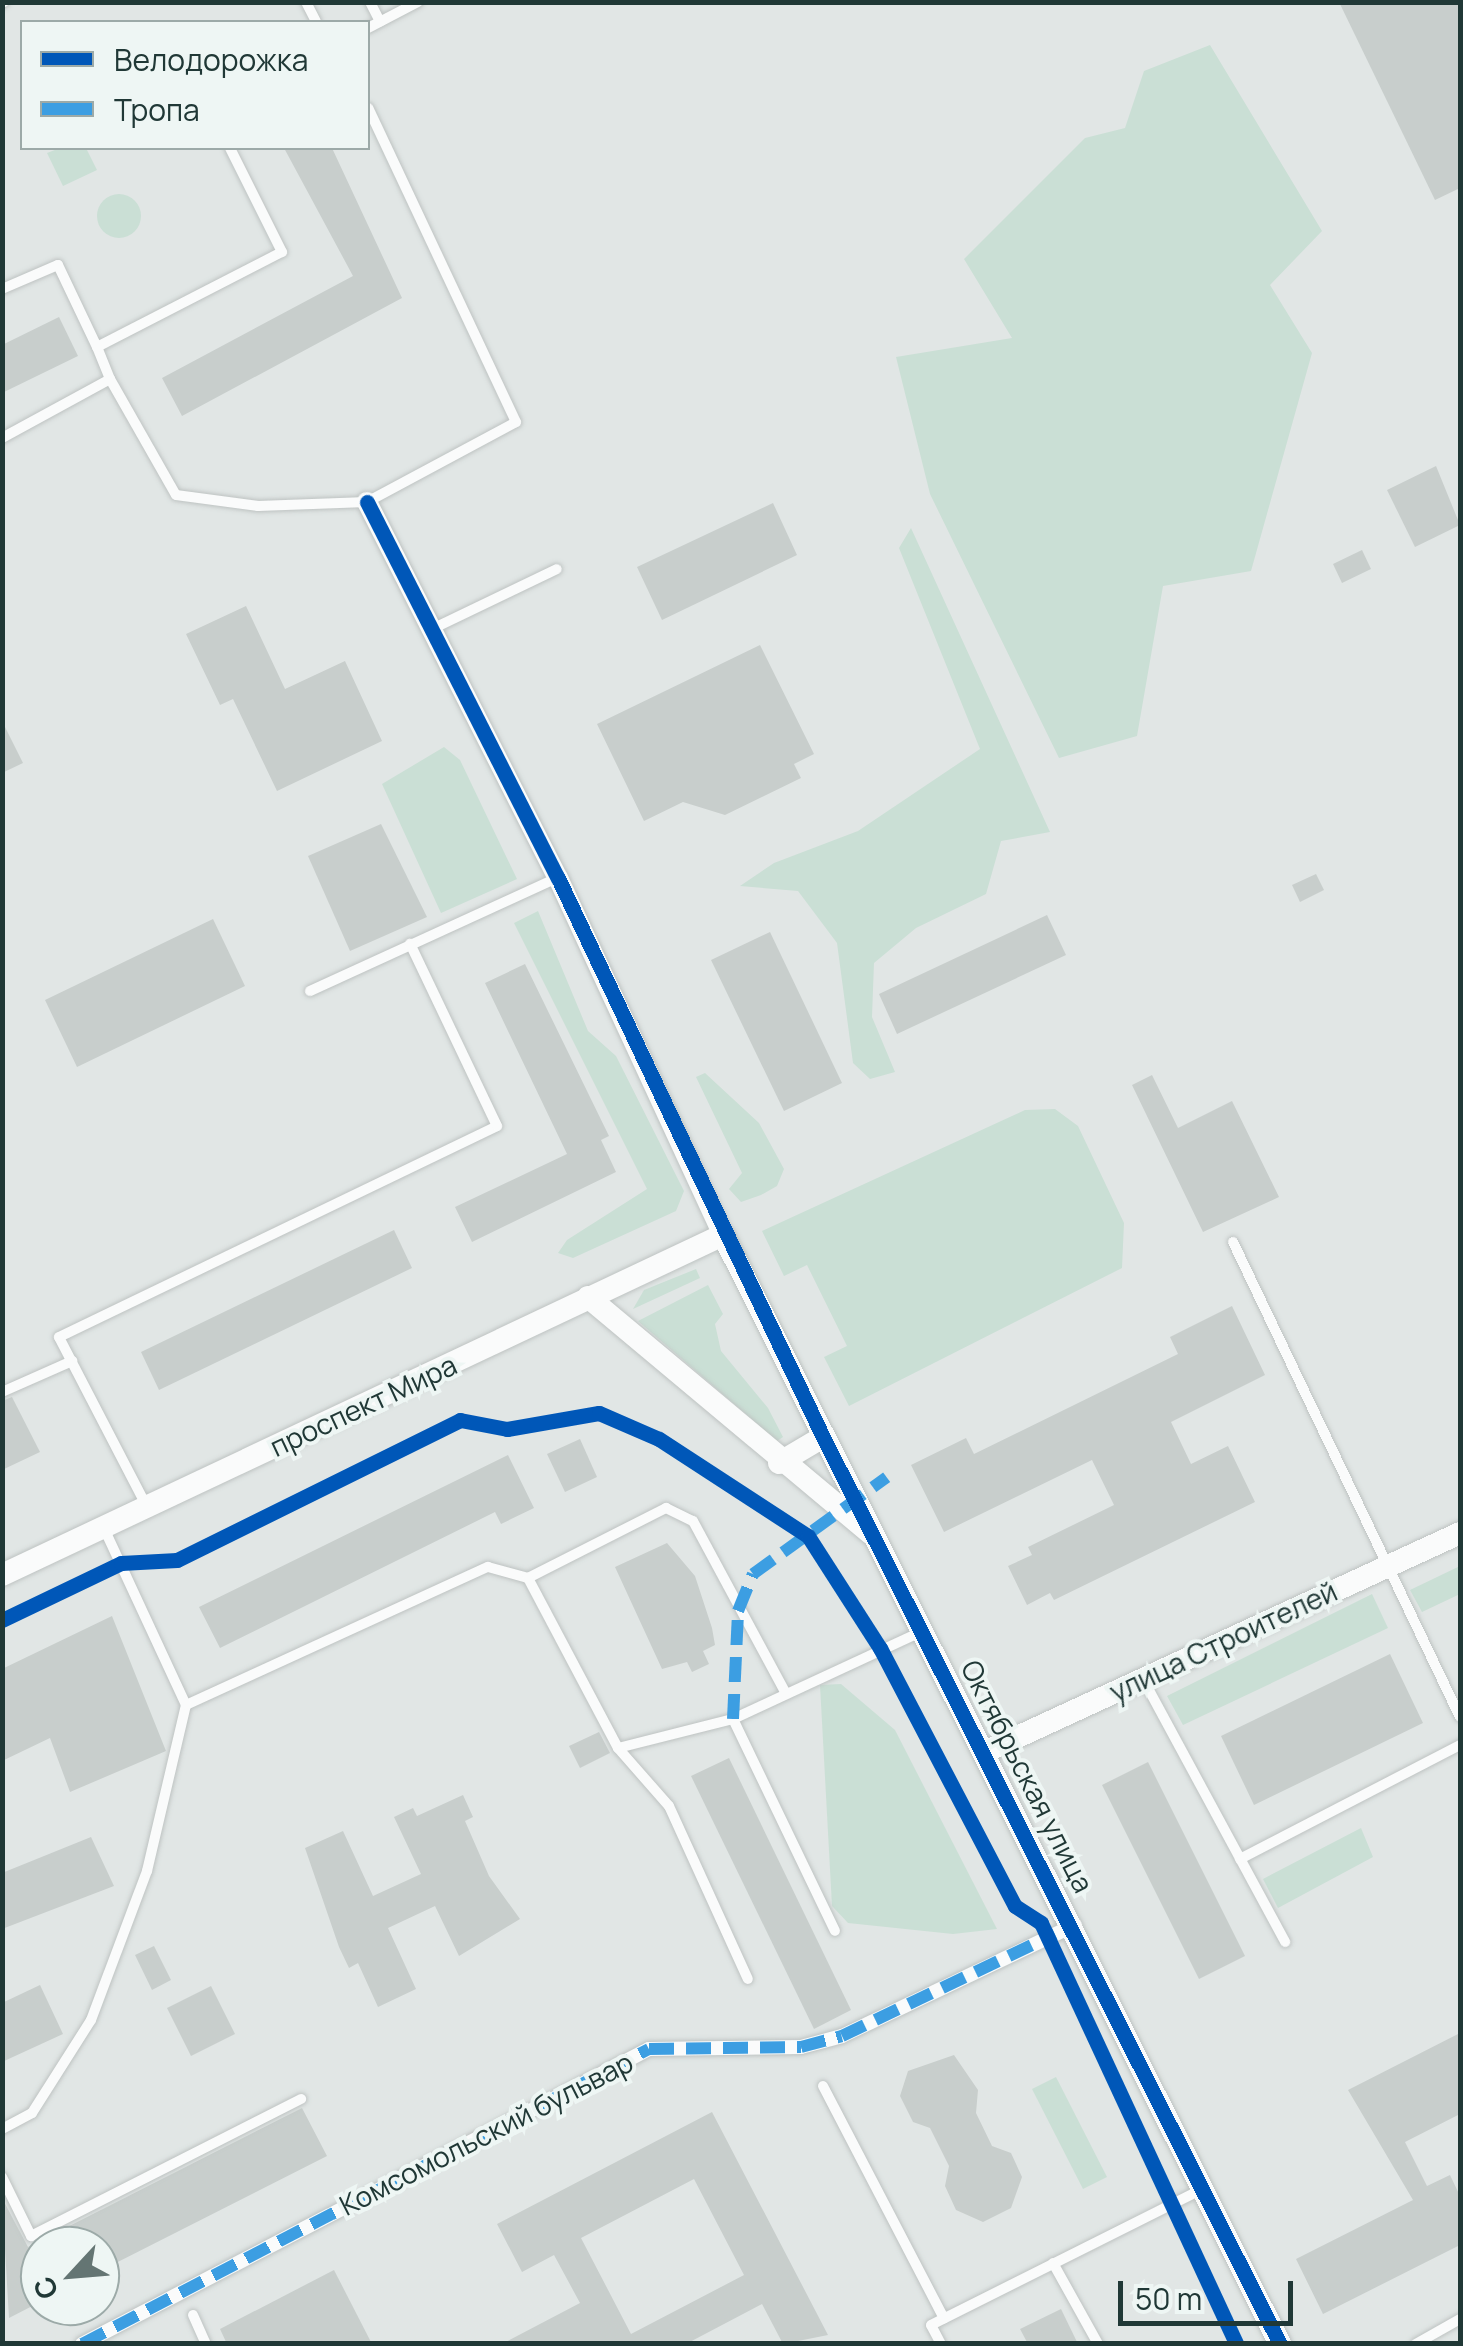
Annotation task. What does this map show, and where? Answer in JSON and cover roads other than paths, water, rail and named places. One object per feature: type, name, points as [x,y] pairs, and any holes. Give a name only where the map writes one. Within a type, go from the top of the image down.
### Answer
[{"type":"street","points":[[367,502],[558,878],[724,1235]]},
{"type":"street","name":"проспект Мира","points":[[2,1575],[724,1235]]},
{"type":"street","name":"Октябрьская улица","points":[[724,1235],[823,1438],[926,1630],[1075,1925],[1280,2344]]},
{"type":"street","points":[[588,1297],[779,1463],[878,1539]]},
{"type":"street","points":[[779,1463],[823,1438]]},
{"type":"street","name":"улица Строителей","points":[[987,1752],[1460,1534]]},
{"type":"street","name":"Комсомольский бульвар","points":[[82,2344],[649,2049],[800,2048],[842,2036],[1075,1925]]},
{"type":"lane","points":[[370,2],[380,22]]},
{"type":"lane","points":[[370,27],[418,2]]},
{"type":"lane","points":[[2,289],[58,265],[110,380],[176,495],[258,506],[367,502],[516,422],[370,112]]},
{"type":"lane","points":[[97,347],[282,252],[231,150]]},
{"type":"lane","points":[[2,438],[110,380]]},
{"type":"lane","points":[[434,628],[557,569]]},
{"type":"lane","points":[[310,990],[558,878]]},
{"type":"lane","points":[[146,1506],[58,1337],[497,1126],[410,944]]},
{"type":"lane","points":[[1233,1242],[1460,1717]]},
{"type":"lane","points":[[2,1392],[72,1360]]},
{"type":"lane","points":[[186,1705],[488,1567],[528,1578],[666,1508],[700,1532],[784,1690]]},
{"type":"lane","points":[[2,2129],[32,2112],[92,2020],[147,1871],[186,1705],[104,1526]]},
{"type":"lane","points":[[528,1578],[618,1748],[669,1806],[748,1979]]},
{"type":"lane","points":[[618,1748],[733,1718],[784,1690],[926,1630]]},
{"type":"lane","points":[[1143,1678],[1285,1942]]},
{"type":"lane","points":[[733,1718],[835,1932]]},
{"type":"lane","points":[[1240,1859],[1460,1745]]},
{"type":"lane","points":[[822,2086],[944,2318]]},
{"type":"lane","points":[[2,2177],[31,2236],[301,2099]]},
{"type":"lane","points":[[941,2344],[931,2325],[1203,2188]]},
{"type":"lane","points":[[1053,2263],[1098,2344]]},
{"type":"lane","points":[[192,2315],[206,2344]]},
{"type":"lane","points":[[1416,2344],[1460,2320]]}]
